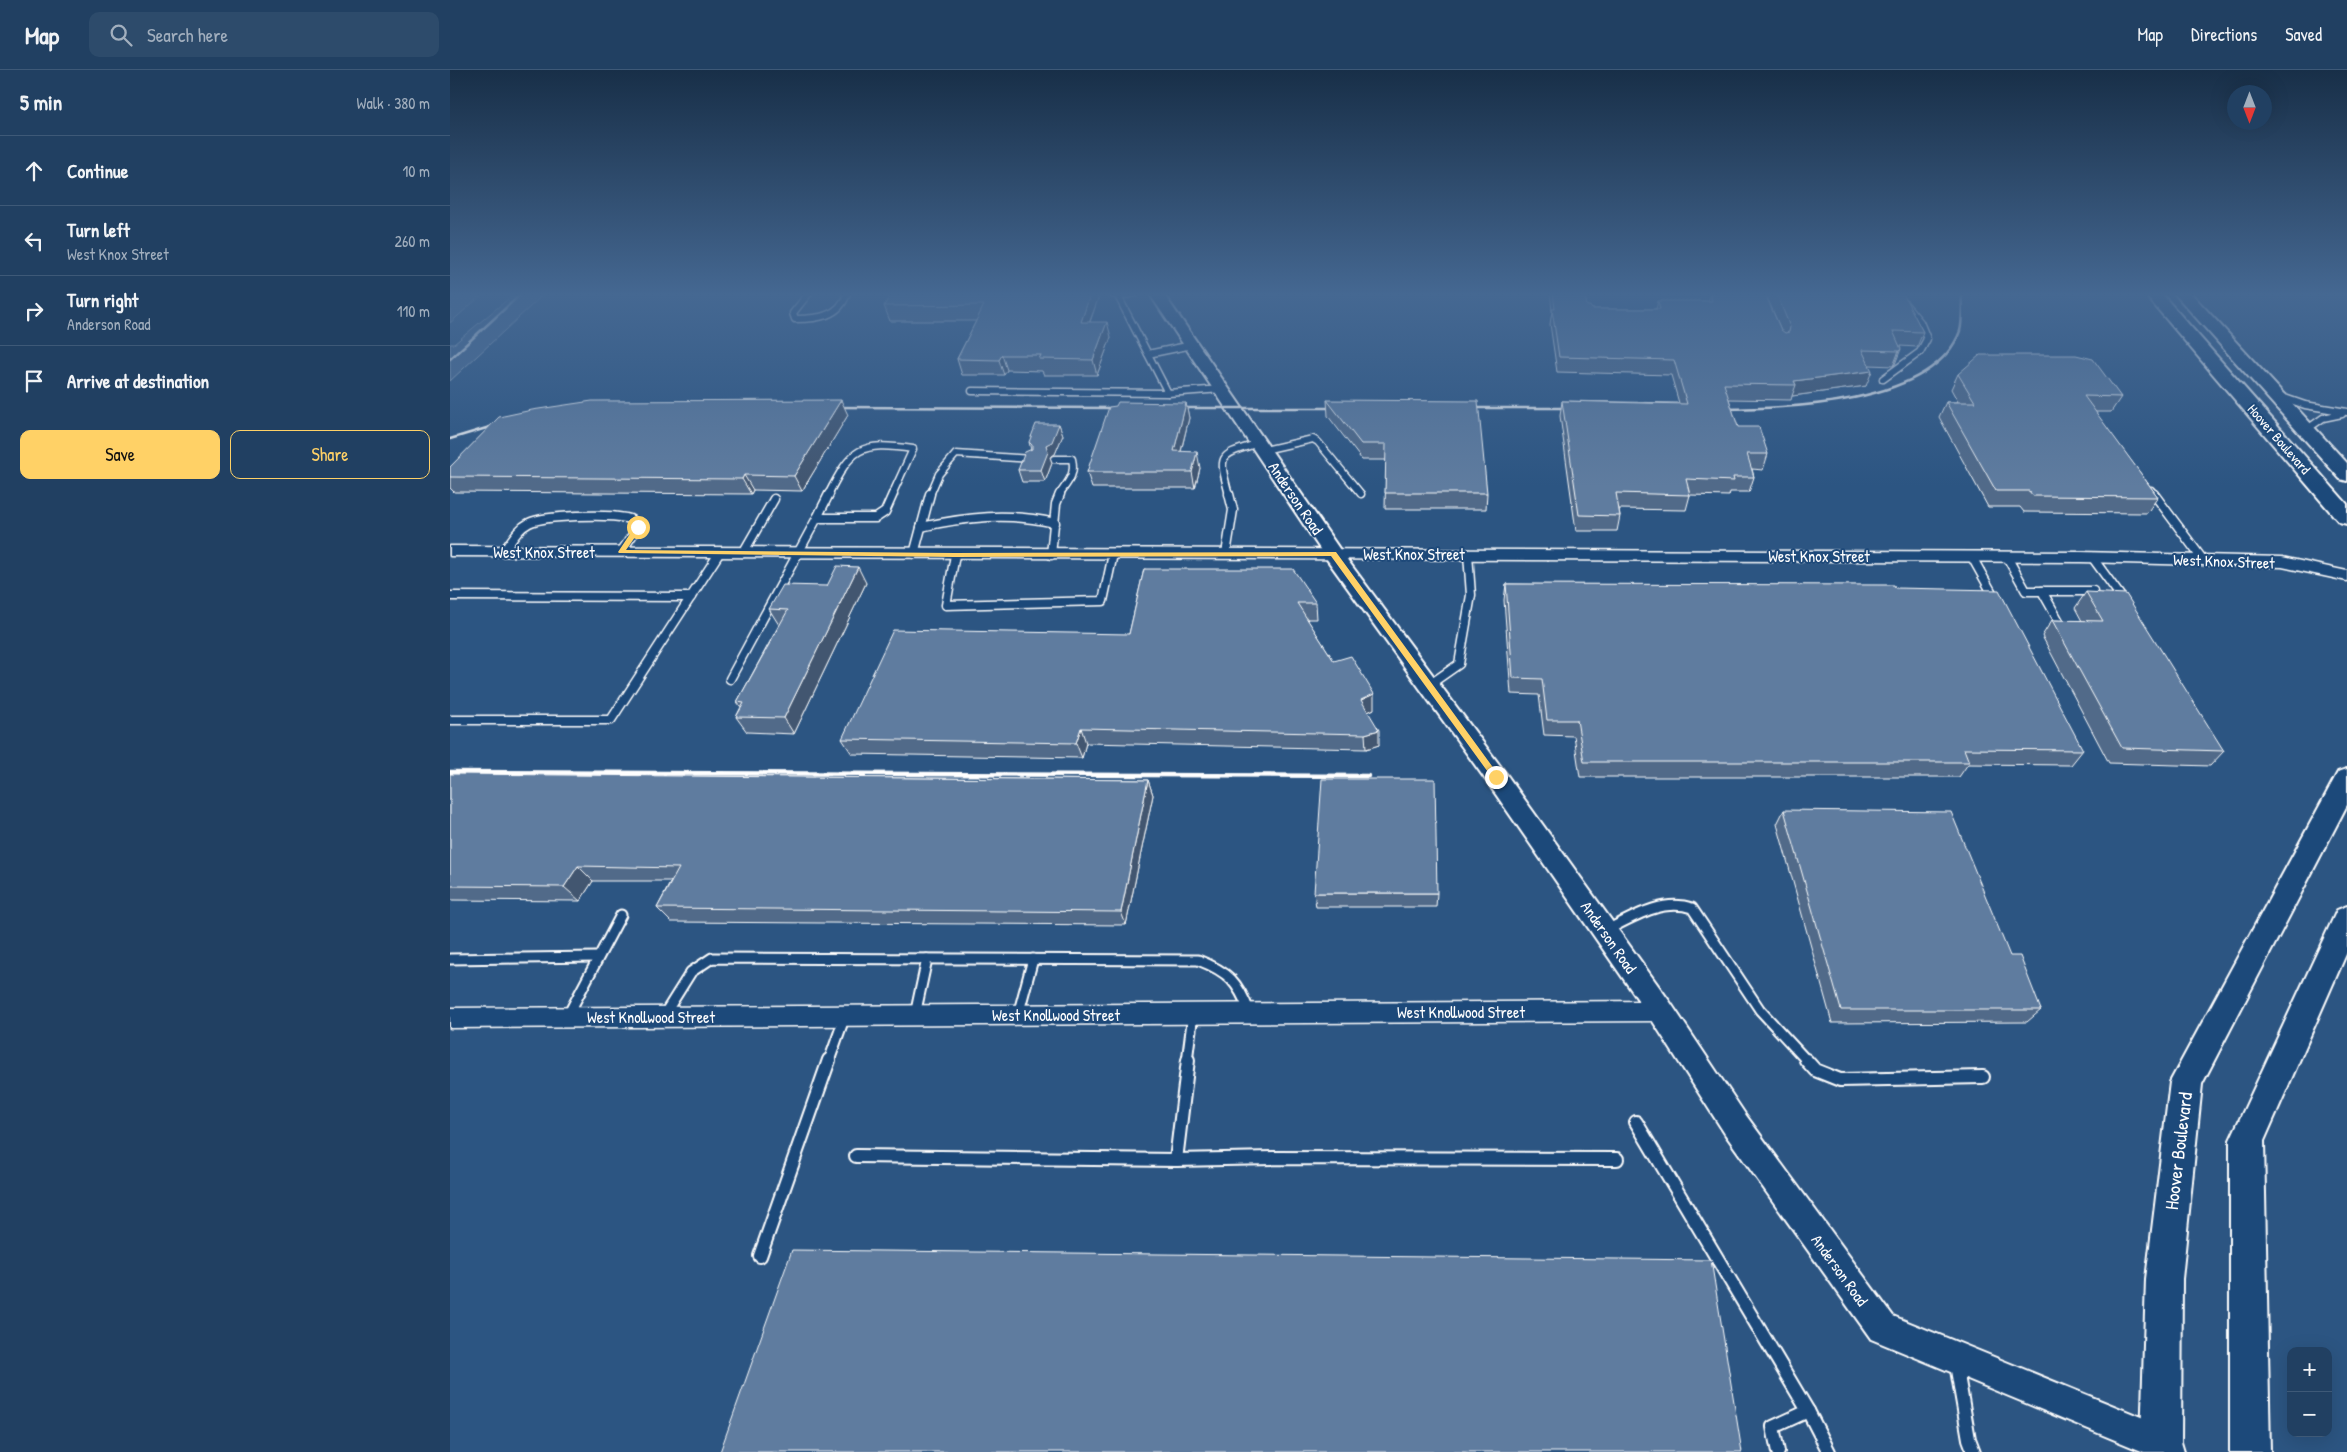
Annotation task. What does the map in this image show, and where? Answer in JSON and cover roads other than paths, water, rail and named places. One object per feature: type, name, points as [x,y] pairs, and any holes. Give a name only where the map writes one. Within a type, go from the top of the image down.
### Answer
[{"type":"main road","name":"Hoover Boulevard","points":[[2209,357],[2347,517]]},
{"type":"main road","name":"Hoover Boulevard","points":[[2241,357],[2347,475]]},
{"type":"main road","name":"Hoover Boulevard","points":[[2163,1447],[2164,1279],[2186,1082],[2347,779]]},
{"type":"main road","points":[[2250,1452],[2247,1140],[2347,919]]},
{"type":"street","name":"Anderson Road","points":[[1200,357],[1333,554],[1429,685],[1661,1011],[1735,1124],[1882,1328],[2163,1447]]},
{"type":"street","name":"West Knox Street","points":[[450,552],[2092,557],[2282,562],[2347,576]]},
{"type":"street","name":"West Knollwood Street","points":[[450,1018],[1661,1011]]},
{"type":"lane","points":[[1150,357],[1168,392]]},
{"type":"lane","points":[[1884,379],[1913,357]]},
{"type":"lane","points":[[972,391],[1168,392],[1222,389]]},
{"type":"lane","points":[[2275,395],[2305,404],[2347,412]]},
{"type":"lane","points":[[2306,430],[2323,418],[2347,412]]},
{"type":"lane","points":[[1226,554],[1233,510],[1222,466],[1223,458],[1227,453],[1313,439],[1318,442],[1361,494]]},
{"type":"lane","points":[[730,679],[849,460],[862,448],[901,447],[912,449],[885,512],[876,518],[818,518]]},
{"type":"lane","points":[[914,554],[933,487],[947,461],[956,454],[1031,459]]},
{"type":"lane","points":[[1051,554],[1056,501],[1073,478],[1074,465],[1072,459],[1054,459]]},
{"type":"lane","points":[[2146,482],[2203,560]]},
{"type":"lane","points":[[743,553],[774,499]]},
{"type":"lane","points":[[921,526],[987,516],[1019,516],[1055,523]]},
{"type":"lane","points":[[503,552],[523,527],[533,522],[548,518],[626,518],[635,522],[638,527],[621,552]]},
{"type":"lane","points":[[450,720],[612,720],[720,552]]},
{"type":"lane","points":[[955,555],[946,605],[1103,601],[1113,554]]},
{"type":"lane","points":[[1429,685],[1459,664],[1470,595],[1468,554]]},
{"type":"lane","points":[[1972,556],[1999,605]]},
{"type":"lane","points":[[2007,557],[2026,591],[2093,591]]},
{"type":"lane","points":[[2092,557],[2130,609]]},
{"type":"lane","points":[[2042,591],[2064,630]]},
{"type":"lane","points":[[450,596],[691,598]]},
{"type":"lane","points":[[1604,931],[1653,909],[1680,903],[1692,908],[1760,1010],[1812,1068],[1827,1076],[1840,1080],[1983,1077]]},
{"type":"lane","points":[[566,1017],[621,915]]},
{"type":"lane","points":[[450,959],[598,958]]},
{"type":"lane","points":[[663,1016],[691,972],[712,958],[1198,960],[1217,967],[1230,976],[1241,988],[1250,1013]]},
{"type":"lane","points":[[915,1015],[927,959]]},
{"type":"lane","points":[[1018,1015],[1033,959]]},
{"type":"lane","points":[[1176,1160],[1193,1014]]},
{"type":"lane","points":[[760,1256],[845,1016]]},
{"type":"lane","points":[[1636,1122],[1808,1411],[1829,1452]]},
{"type":"lane","points":[[856,1156],[1176,1160],[1273,1158],[1617,1159]]},
{"type":"lane","points":[[1955,1358],[1969,1439],[1974,1452]]},
{"type":"lane","points":[[1778,1452],[1773,1428],[1808,1411]]},
{"type":"railway","points":[[1719,409],[1781,407],[1854,398],[1889,388],[1920,375],[1943,357]]},
{"type":"railway","points":[[829,407],[1122,408]]},
{"type":"railway","points":[[1174,408],[1342,408]]},
{"type":"railway","points":[[1464,408],[1574,408]]},
{"type":"railway","points":[[450,439],[503,423]]},
{"type":"railway","points":[[450,772],[1368,776]]}]
